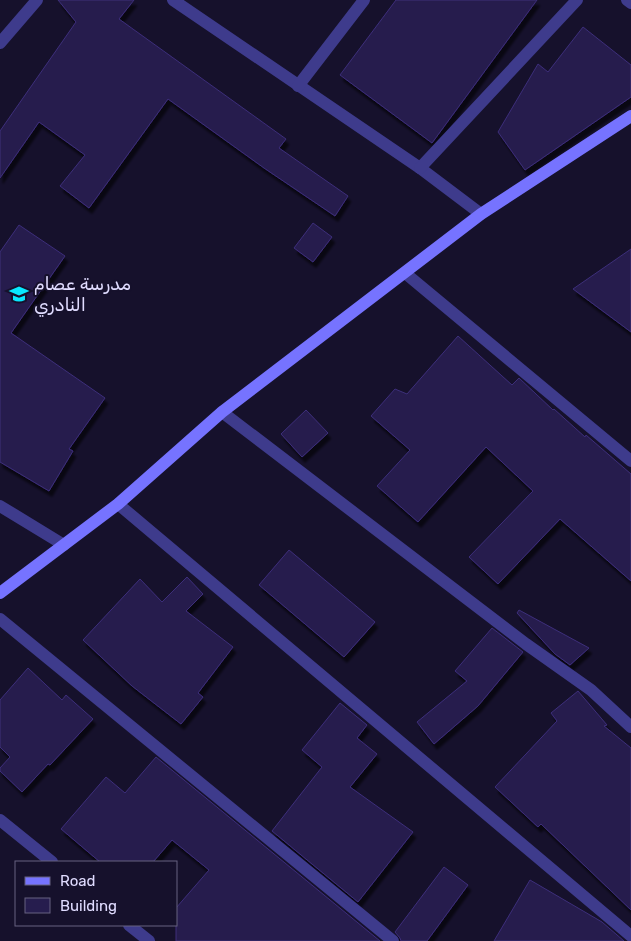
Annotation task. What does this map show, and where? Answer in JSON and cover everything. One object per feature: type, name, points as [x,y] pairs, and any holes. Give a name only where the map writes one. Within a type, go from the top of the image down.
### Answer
[{"type":"main road","points":[[0,593],[118,504],[222,412],[480,214],[631,116]]},
{"type":"street","points":[[0,43],[37,0]]},
{"type":"street","points":[[172,0],[420,168],[480,214]]},
{"type":"street","points":[[298,86],[364,0]]},
{"type":"street","points":[[420,168],[577,0]]},
{"type":"street","points":[[627,0],[631,3]]},
{"type":"street","points":[[405,273],[631,461]]},
{"type":"street","points":[[222,412],[518,638],[591,690],[631,727]]},
{"type":"street","points":[[118,504],[631,939]]},
{"type":"street","points":[[0,506],[64,545]]},
{"type":"street","points":[[0,619],[393,941]]},
{"type":"street","points":[[0,820],[51,861]]},
{"type":"street","points":[[130,926],[149,941]]},
{"type":"building","points":[[58,0],[134,0],[119,19],[286,139],[279,148],[348,196],[335,216],[168,99],[89,208],[60,186],[85,155],[39,122],[0,178],[0,131],[76,22]]},
{"type":"building","points":[[396,0],[537,0],[432,143],[340,75]]},
{"type":"building","points":[[583,27],[631,65],[631,97],[525,170],[498,132],[538,64],[548,72]]},
{"type":"building","points":[[313,223],[332,237],[313,262],[294,248]]},
{"type":"building","points":[[19,225],[65,256],[11,333],[105,398],[69,449],[73,451],[49,491],[0,462],[0,252]]},
{"type":"building","points":[[631,249],[631,332],[573,289]]},
{"type":"building","points":[[458,336],[512,385],[519,378],[553,410],[585,437],[586,435],[631,474],[631,581],[560,519],[498,584],[469,557],[533,491],[486,447],[418,522],[377,486],[410,450],[371,416],[395,389],[407,394]]},
{"type":"building","points":[[306,410],[328,433],[302,457],[281,434]]},
{"type":"building","points":[[289,550],[375,622],[344,657],[259,585]]},
{"type":"building","points":[[187,577],[203,594],[186,611],[233,647],[198,693],[203,697],[181,724],[132,686],[83,640],[140,579],[162,602]]},
{"type":"building","points":[[519,610],[589,648],[570,665],[555,654],[517,613]]},
{"type":"building","points":[[492,628],[523,652],[478,706],[434,744],[417,722],[467,681],[455,671]]},
{"type":"building","points":[[28,668],[62,700],[66,695],[93,719],[22,792],[0,771],[0,768],[10,757],[0,747],[0,700]]},
{"type":"building","points":[[578,691],[607,725],[604,726],[631,748],[631,910],[541,824],[538,827],[495,787],[557,721],[551,713]]},
{"type":"building","points":[[340,703],[367,725],[357,738],[377,754],[350,787],[413,832],[358,902],[272,831],[322,767],[302,750]]},
{"type":"building","points":[[156,757],[380,941],[176,941],[178,906],[209,870],[172,840],[154,861],[99,861],[61,829],[106,777],[125,793]]},
{"type":"building","points":[[444,867],[468,885],[427,941],[401,941],[395,932]]},
{"type":"building","points":[[530,880],[602,922],[624,941],[494,941]]},
{"type":"place","name":"مدرسة عصام النادري","points":[[19,294]]}]
